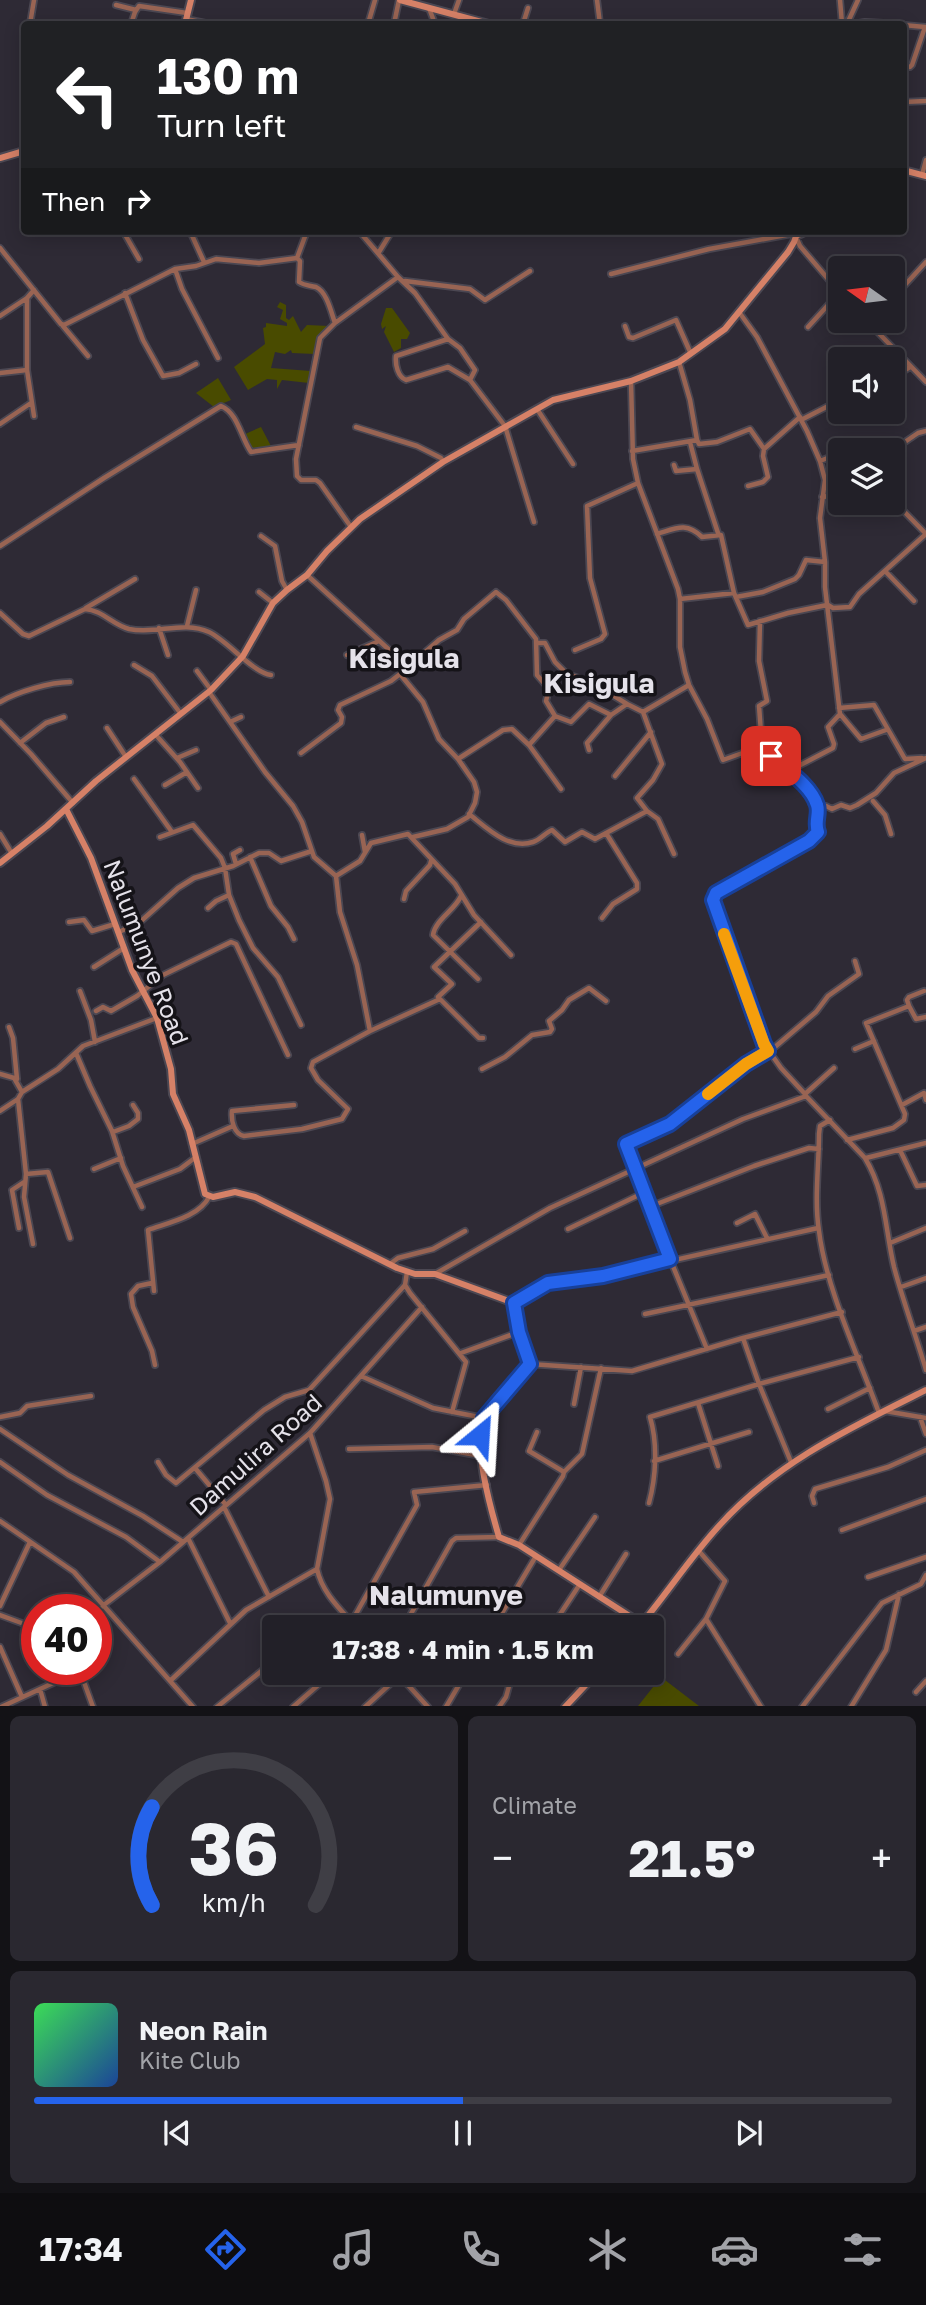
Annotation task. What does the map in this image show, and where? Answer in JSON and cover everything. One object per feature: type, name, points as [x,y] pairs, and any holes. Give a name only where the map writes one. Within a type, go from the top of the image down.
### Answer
[{"type":"street","points":[[30,21],[34,0]]},
{"type":"street","points":[[132,21],[136,10],[142,6],[186,19],[191,0]]},
{"type":"street","points":[[369,21],[375,0]]},
{"type":"street","points":[[395,21],[399,0],[477,21]]},
{"type":"street","points":[[453,15],[459,0]]},
{"type":"street","points":[[597,0],[600,21]]},
{"type":"street","points":[[840,0],[842,21]]},
{"type":"street","points":[[851,21],[858,0]]},
{"type":"street","points":[[116,5],[136,10]]},
{"type":"street","points":[[429,8],[434,21]]},
{"type":"street","points":[[524,21],[528,8]]},
{"type":"street","points":[[907,25],[926,27],[912,65],[907,67]]},
{"type":"street","points":[[907,102],[926,101]]},
{"type":"street","points":[[0,158],[21,152]]},
{"type":"street","points":[[907,172],[924,176],[926,160]]},
{"type":"street","points":[[125,235],[139,259]]},
{"type":"street","points":[[192,235],[204,262]]},
{"type":"street","points":[[306,235],[298,258],[300,283],[317,287],[323,292],[335,323]]},
{"type":"street","points":[[365,235],[430,312],[448,339],[460,348],[474,366],[470,380]]},
{"type":"street","points":[[379,252],[390,235]]},
{"type":"street","points":[[611,274],[709,248],[791,235]]},
{"type":"street","points":[[0,863],[154,734],[210,691],[243,656],[273,603],[307,575],[351,527],[443,462],[553,400],[631,381],[679,362],[724,329],[788,252],[796,235]]},
{"type":"street","points":[[797,235],[806,254],[828,280]]},
{"type":"street","points":[[0,248],[88,356]]},
{"type":"street","points":[[63,325],[70,324],[175,269],[216,259],[259,263],[298,258]]},
{"type":"street","points":[[905,285],[926,263]]},
{"type":"street","points":[[175,269],[182,289],[218,358]]},
{"type":"street","points":[[404,281],[470,289],[485,300],[530,271]]},
{"type":"street","points":[[351,527],[320,483],[316,480],[301,480],[297,476],[296,459],[319,341],[335,323],[398,277]]},
{"type":"street","points":[[0,316],[27,298],[34,290]]},
{"type":"street","points":[[125,293],[143,340],[163,376],[179,373],[196,365]]},
{"type":"street","points":[[27,298],[27,370],[34,416]]},
{"type":"street","points":[[808,327],[828,305]]},
{"type":"street","points":[[739,312],[757,337],[800,419],[820,461],[825,480],[820,518],[839,711],[861,739],[886,730]]},
{"type":"street","points":[[625,326],[629,337],[633,338],[676,320],[691,354]]},
{"type":"street","points":[[880,333],[926,382]]},
{"type":"street","points":[[448,339],[396,356],[396,365],[401,376],[406,380],[448,367],[470,380],[505,426],[534,522]]},
{"type":"street","points":[[679,362],[699,444],[707,444],[750,429],[764,449],[768,477],[763,482],[748,486]]},
{"type":"street","points":[[905,370],[911,367]]},
{"type":"street","points":[[0,373],[27,370]]},
{"type":"street","points":[[631,381],[632,451],[638,483],[674,574],[680,599],[680,647],[689,685],[707,719],[723,760],[762,746]]},
{"type":"street","points":[[0,424],[32,403]]},
{"type":"street","points":[[0,546],[221,406],[234,418],[251,452],[299,444]]},
{"type":"street","points":[[764,449],[800,419],[828,406]]},
{"type":"street","points":[[537,409],[573,464]]},
{"type":"street","points":[[356,427],[417,446],[441,458],[443,462]]},
{"type":"street","points":[[905,442],[926,431]]},
{"type":"street","points":[[632,451],[697,440]]},
{"type":"street","points":[[690,442],[696,469],[718,533],[721,534],[725,561],[746,624],[827,605],[833,608],[850,607],[859,594],[926,534],[905,512]]},
{"type":"street","points":[[820,461],[828,458]]},
{"type":"street","points":[[674,465],[676,471],[696,469]]},
{"type":"street","points":[[575,650],[601,639],[605,634],[590,578],[587,506],[638,483]]},
{"type":"street","points":[[822,497],[828,496]]},
{"type":"street","points":[[657,534],[684,527],[694,528],[702,537],[718,533]]},
{"type":"street","points":[[261,536],[275,545],[282,581],[287,590]]},
{"type":"street","points":[[680,599],[763,592],[795,579],[806,560],[825,562]]},
{"type":"street","points":[[886,571],[914,601]]},
{"type":"street","points":[[307,575],[408,667]]},
{"type":"street","points":[[0,613],[25,636],[29,636],[85,609],[135,579]]},
{"type":"street","points":[[187,626],[195,590]]},
{"type":"street","points":[[259,592],[273,603]]},
{"type":"street","points":[[301,753],[341,723],[342,717],[338,710],[340,705],[391,681],[443,637],[457,630],[464,619],[496,592],[506,600],[537,643],[537,675],[550,689],[546,701],[555,716],[571,722],[591,703],[611,715]]},
{"type":"street","points":[[85,609],[94,610],[131,629],[187,626],[211,633],[258,670],[271,675]]},
{"type":"street","points":[[760,621],[759,661],[767,701],[759,706],[762,746],[808,790],[818,806],[815,823],[818,832],[809,841],[716,893],[713,900],[764,1044],[769,1051],[805,1094],[834,1068]]},
{"type":"street","points":[[159,628],[168,655]]},
{"type":"street","points":[[347,655],[379,640]]},
{"type":"street","points":[[537,643],[545,643],[555,662],[567,674],[593,684],[643,712],[662,764],[653,780],[637,798],[647,811],[658,818],[674,854]]},
{"type":"street","points":[[134,664],[152,676],[181,714]]},
{"type":"street","points":[[197,671],[265,772],[293,806],[320,864],[336,876],[340,912],[357,965],[370,1031]]},
{"type":"street","points":[[400,674],[423,702],[439,739],[458,759],[477,787],[477,798],[469,814],[447,829],[413,837]]},
{"type":"street","points":[[0,702],[35,688],[70,682]]},
{"type":"street","points":[[643,712],[689,685]]},
{"type":"street","points":[[589,750],[587,743],[611,715],[627,704]]},
{"type":"street","points":[[788,772],[833,748],[828,727],[839,711],[874,705],[905,759],[926,758]]},
{"type":"street","points":[[529,745],[555,716]]},
{"type":"street","points":[[20,743],[46,723],[64,717]]},
{"type":"street","points":[[230,722],[241,718]]},
{"type":"street","points":[[0,722],[73,803]]},
{"type":"street","points":[[107,728],[126,757]]},
{"type":"street","points":[[458,759],[508,728],[515,730],[561,789]]},
{"type":"street","points":[[615,776],[651,732]]},
{"type":"street","points":[[154,734],[177,758],[198,788]]},
{"type":"street","points":[[177,758],[196,750]]},
{"type":"street","points":[[818,806],[832,809],[841,805],[850,808],[857,805],[876,793],[894,773],[926,758]]},
{"type":"street","points":[[165,785],[187,772]]},
{"type":"street","points":[[134,779],[172,832]]},
{"type":"street","points":[[873,801],[885,815],[891,834]]},
{"type":"street","name":"Nalumunye Road","points":[[66,809],[91,858],[132,970],[157,1018],[171,1069],[173,1094],[186,1120],[204,1192],[209,1197]]},
{"type":"street","points":[[469,814],[507,842],[531,842],[552,830],[565,842],[582,832],[595,839],[647,811]]},
{"type":"street","points":[[160,837],[190,825],[195,826],[215,848],[225,868],[229,895],[251,945],[278,977],[301,1025]]},
{"type":"street","points":[[602,918],[613,904],[637,889],[637,883],[606,833]]},
{"type":"street","points":[[0,834],[11,852]]},
{"type":"street","points":[[336,876],[360,861],[371,843],[376,840],[408,834],[455,884],[474,915],[511,955]]},
{"type":"street","points":[[362,835],[365,853]]},
{"type":"street","points":[[236,864],[233,854],[240,850]]},
{"type":"street","points":[[119,932],[140,922],[187,881],[259,853],[270,853],[278,860],[286,860],[312,851]]},
{"type":"street","points":[[250,857],[271,906],[294,939]]},
{"type":"street","points":[[404,899],[431,860]]},
{"type":"street","points":[[208,908],[229,895]]},
{"type":"street","points":[[461,895],[433,935],[478,979]]},
{"type":"street","points":[[69,922],[84,920],[92,931],[116,923]]},
{"type":"street","points":[[438,997],[452,984],[434,967],[481,922]]},
{"type":"street","points":[[96,1011],[103,1007],[111,1011],[137,996],[163,975],[228,942],[233,943],[288,1055]]},
{"type":"street","points":[[94,967],[124,948]]},
{"type":"street","points":[[707,1349],[643,1194],[626,1144],[670,1124],[746,1064],[769,1051],[816,1012],[828,996],[859,974],[855,961]]},
{"type":"street","points":[[482,1069],[505,1057],[532,1035],[550,1032],[552,1029],[549,1021],[569,1000],[589,988],[606,1001]]},
{"type":"street","points":[[80,991],[91,1020],[95,1042]]},
{"type":"street","points":[[924,991],[907,1000],[916,1019],[926,1017]]},
{"type":"street","points":[[294,1105],[232,1111],[233,1126],[238,1134],[244,1136],[302,1129],[342,1119],[348,1109],[318,1080],[311,1065],[316,1058],[440,999],[479,1038],[483,1038]]},
{"type":"street","points":[[848,1140],[900,1126],[905,1118],[902,1105],[866,1023],[909,1006]]},
{"type":"street","points":[[33,1244],[24,1197],[26,1174],[19,1100],[22,1092],[58,1069],[83,1046],[157,1018]]},
{"type":"street","points":[[9,1027],[13,1038],[17,1080],[22,1092]]},
{"type":"street","points":[[855,1049],[874,1041]]},
{"type":"street","points":[[76,1053],[113,1132],[142,1207]]},
{"type":"street","points":[[0,1074],[17,1080]]},
{"type":"street","points":[[902,1105],[924,1093],[926,1100]]},
{"type":"street","points":[[435,1274],[550,1208],[743,1119],[806,1096],[865,1158],[879,1187],[893,1264],[926,1370]]},
{"type":"street","points":[[0,1111],[19,1100]]},
{"type":"street","points":[[113,1132],[138,1119],[133,1105]]},
{"type":"street","points":[[830,1120],[820,1126],[818,1228],[829,1275],[881,1412]]},
{"type":"street","points":[[192,1144],[233,1126]]},
{"type":"street","points":[[865,1158],[926,1143]]},
{"type":"street","points":[[649,1207],[754,1166],[809,1148],[819,1149]]},
{"type":"street","points":[[900,1150],[918,1186],[926,1185]]},
{"type":"street","points":[[133,1187],[180,1169],[196,1157]]},
{"type":"street","points":[[94,1169],[121,1158]]},
{"type":"street","points":[[26,1174],[48,1172],[70,1238]]},
{"type":"street","points":[[19,1228],[12,1190],[24,1182]]},
{"type":"street","points":[[154,1291],[148,1230],[200,1208],[209,1197],[235,1192],[256,1197],[407,1272],[435,1274],[514,1303]]},
{"type":"street","points":[[568,1229],[643,1194]]},
{"type":"street","points":[[737,1223],[755,1214],[767,1238]]},
{"type":"street","points":[[514,1303],[548,1283],[603,1276],[818,1228]]},
{"type":"street","points":[[890,1243],[926,1228]]},
{"type":"street","points":[[389,1264],[398,1258],[433,1249],[465,1231]]},
{"type":"street","points":[[158,1462],[166,1475],[176,1483],[264,1410],[285,1397],[309,1390],[405,1285],[407,1272]]},
{"type":"street","points":[[645,1314],[829,1275]]},
{"type":"street","points":[[901,1287],[926,1278]]},
{"type":"street","points":[[152,1283],[138,1286],[131,1294],[133,1307],[156,1365]]},
{"type":"street","points":[[405,1285],[461,1353],[466,1364],[452,1412]]},
{"type":"street","points":[[514,1303],[519,1332],[530,1364]]},
{"type":"street","name":"Damulira Road","points":[[112,1598],[160,1562],[310,1433],[422,1307]]},
{"type":"street","points":[[530,1364],[632,1371],[842,1312]]},
{"type":"street","points":[[914,1331],[926,1327]]},
{"type":"street","points":[[461,1353],[519,1332]]},
{"type":"street","points":[[743,1338],[791,1462]]},
{"type":"street","points":[[649,1503],[653,1488],[654,1461],[654,1435],[650,1417],[859,1357]]},
{"type":"street","points":[[499,1537],[481,1456],[480,1435],[484,1418],[530,1364]]},
{"type":"street","points":[[574,1404],[581,1366]]},
{"type":"street","points":[[519,1545],[564,1472],[582,1454],[601,1368]]},
{"type":"street","points":[[361,1376],[414,1400],[452,1412],[484,1418]]},
{"type":"street","points":[[828,1409],[870,1388]]},
{"type":"street","points":[[648,1615],[698,1550],[747,1497],[791,1462],[926,1390]]},
{"type":"street","points":[[0,1418],[22,1412],[27,1406],[90,1396]]},
{"type":"street","points":[[698,1403],[718,1466]]},
{"type":"street","points":[[881,1412],[923,1417],[926,1434]]},
{"type":"street","points":[[0,1429],[68,1475],[143,1516],[183,1542]]},
{"type":"street","points":[[537,1432],[528,1451],[564,1472]]},
{"type":"street","points":[[654,1461],[749,1432]]},
{"type":"street","points":[[310,1433],[330,1499],[317,1569],[323,1588],[347,1615]]},
{"type":"street","points":[[349,1449],[432,1447],[481,1456]]},
{"type":"street","points":[[814,1503],[811,1496],[815,1489],[888,1467],[926,1450]]},
{"type":"street","points":[[0,1462],[47,1495],[126,1538],[160,1562]]},
{"type":"street","points":[[195,1468],[225,1506],[269,1597]]},
{"type":"street","points":[[355,1615],[417,1505],[414,1492],[487,1485]]},
{"type":"street","points":[[842,1530],[926,1499]]},
{"type":"street","points":[[559,1570],[595,1517]]},
{"type":"street","points":[[0,1521],[74,1572],[93,1594]]},
{"type":"street","points":[[410,1615],[452,1541],[456,1538],[499,1537],[519,1545],[624,1615]]},
{"type":"street","points":[[188,1538],[230,1623]]},
{"type":"street","points":[[0,1606],[30,1542]]},
{"type":"street","points":[[678,1654],[706,1619],[725,1581],[698,1550]]},
{"type":"street","points":[[599,1597],[626,1554]]},
{"type":"street","points":[[501,1615],[536,1556]]},
{"type":"street","points":[[868,1577],[926,1557]]},
{"type":"street","points":[[170,1681],[251,1606],[317,1569]]},
{"type":"street","points":[[802,1706],[882,1602],[921,1584],[926,1575]]},
{"type":"street","points":[[560,1615],[580,1584]]},
{"type":"street","points":[[851,1706],[886,1650],[900,1594]]},
{"type":"street","points":[[0,1615],[21,1623]]},
{"type":"street","points":[[112,1615],[193,1706]]},
{"type":"street","points":[[706,1619],[761,1706]]},
{"type":"street","points":[[0,1647],[22,1697]]},
{"type":"street","points":[[217,1706],[262,1670]]},
{"type":"street","points":[[916,1692],[926,1681]]},
{"type":"street","points":[[1,1706],[48,1685]]},
{"type":"street","points":[[85,1685],[93,1706]]},
{"type":"street","points":[[293,1706],[318,1685]]},
{"type":"street","points":[[365,1706],[387,1685]]},
{"type":"street","points":[[409,1685],[428,1706]]},
{"type":"street","points":[[446,1706],[459,1685]]},
{"type":"street","points":[[499,1706],[510,1685]]},
{"type":"street","points":[[565,1706],[585,1685]]},
{"type":"street","points":[[40,1689],[45,1706]]},
{"type":"shaded area","points":[[280,302],[286,305],[286,318],[289,320],[293,316],[301,332],[307,325],[329,326],[319,339],[315,354],[292,353],[291,350],[285,354],[275,352],[271,368],[311,371],[309,383],[282,380],[277,389],[277,380],[267,379],[248,390],[234,367],[265,344],[263,328],[266,323],[287,326],[287,323],[280,319],[283,310],[277,307]]},
{"type":"shaded area","points":[[386,308],[392,308],[410,333],[407,339],[401,339],[401,348],[394,352],[384,332],[386,326],[382,329],[381,324]]},
{"type":"shaded area","points":[[218,378],[231,400],[214,407],[196,393]]},
{"type":"shaded area","points":[[261,427],[272,448],[253,451],[243,435]]},
{"type":"shaded area","points":[[664,1679],[699,1706],[638,1706],[655,1685],[664,1685]]},
{"type":"waterway","points":[[415,1],[421,2]]},
{"type":"waterway","points":[[428,4],[453,11]]},
{"type":"waterway","points":[[472,16],[484,20]]},
{"type":"waterway","points":[[488,20],[493,21]]},
{"type":"waterway","points":[[312,365],[317,342]]},
{"type":"waterway","points":[[310,377],[311,371]]},
{"type":"slow traffic","points":[[708,1094],[746,1064],[768,1051],[724,934]]},
{"type":"district","name":"Kisigula","points":[[404,657]]},
{"type":"district","name":"Kisigula","points":[[599,682]]},
{"type":"district","name":"Nalumunye","points":[[446,1594]]},
{"type":"route","points":[[480,1435],[484,1418],[530,1364],[519,1332],[514,1303],[548,1283],[603,1276],[670,1259],[626,1144],[670,1124],[746,1064],[768,1051],[713,900],[716,893],[809,841],[818,832],[815,823],[818,806],[810,793],[771,756]]}]
